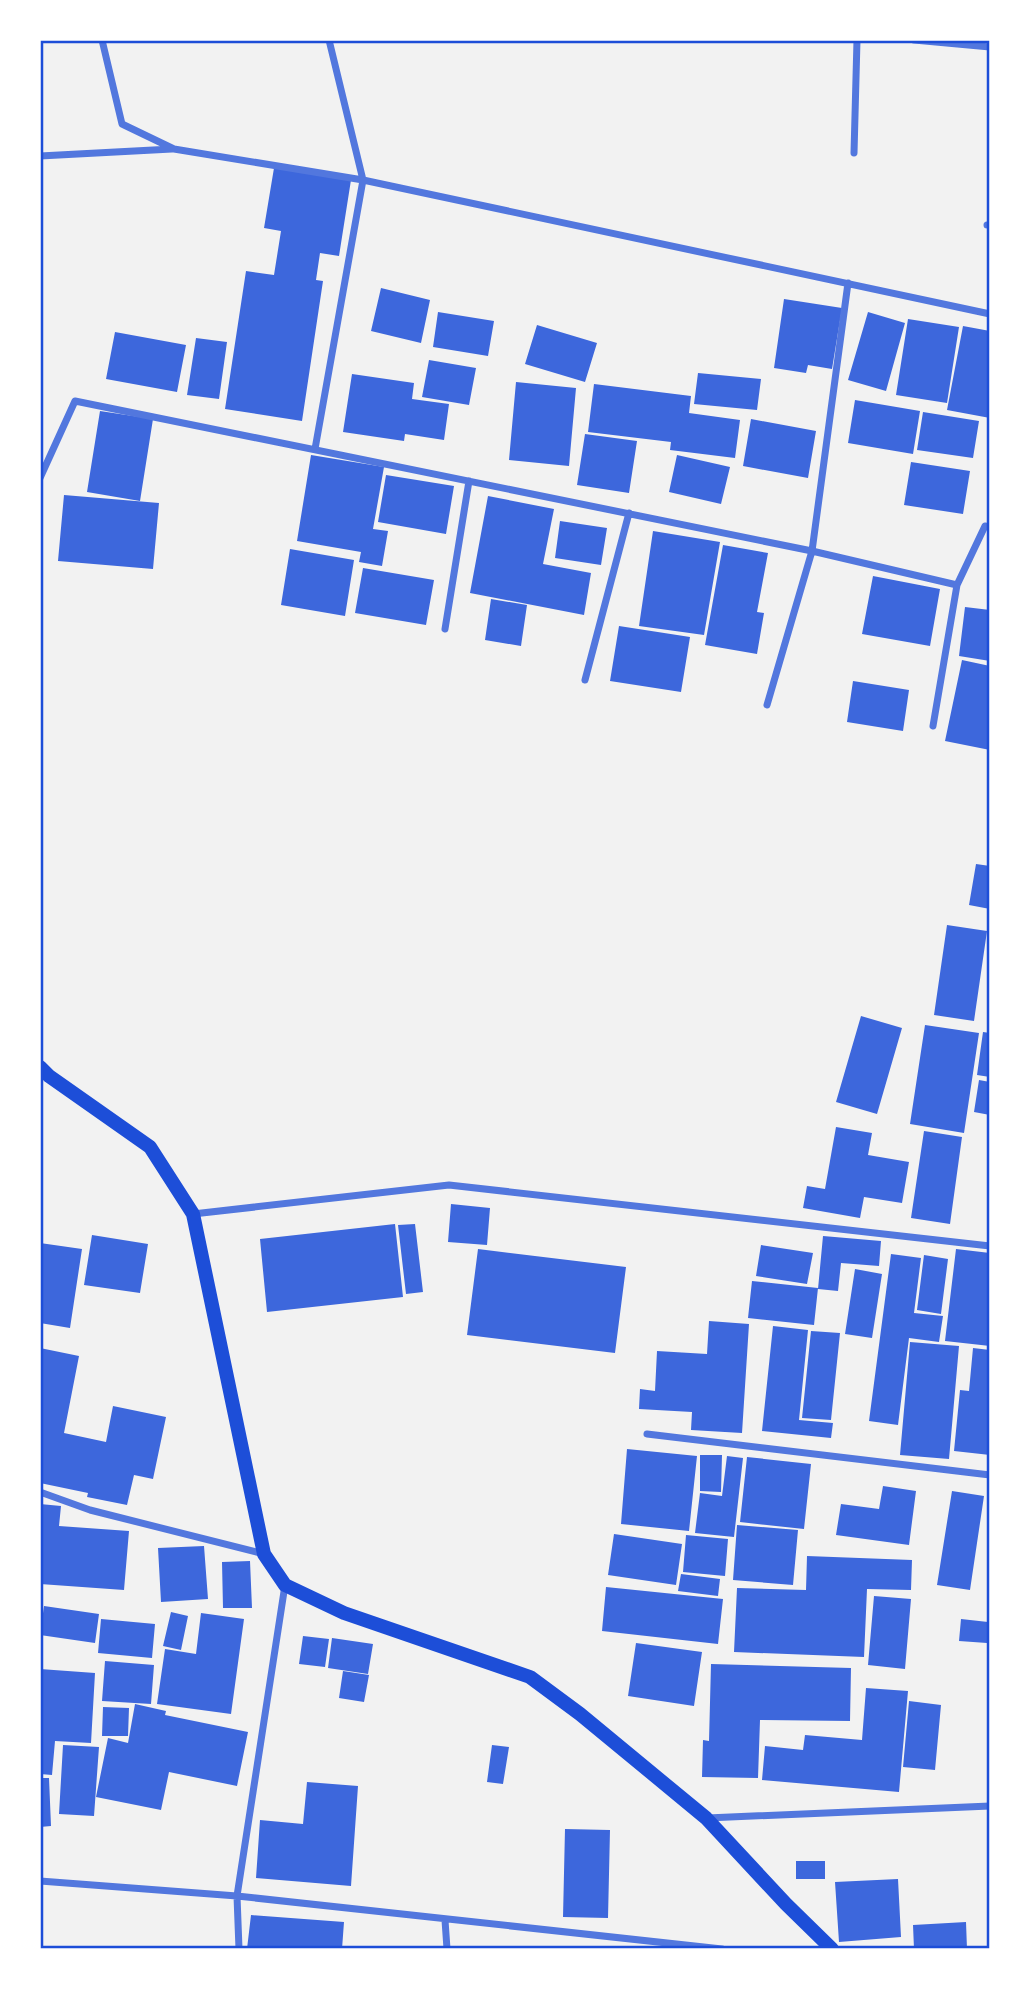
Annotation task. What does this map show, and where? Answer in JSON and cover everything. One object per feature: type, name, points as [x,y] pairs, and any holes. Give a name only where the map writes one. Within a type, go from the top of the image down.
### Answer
[{"type":"main road","points":[[40,1067],[150,1147],[193,1214],[264,1554],[285,1585],[344,1613],[530,1677],[580,1714],[706,1818],[832,1949]]},
{"type":"street","points":[[102,40],[122,124],[174,149]]},
{"type":"street","points":[[315,449],[363,180],[329,40]]},
{"type":"street","points":[[853,153],[857,40]]},
{"type":"street","points":[[914,40],[990,47]]},
{"type":"street","points":[[40,156],[174,149],[363,180],[990,314]]},
{"type":"street","points":[[767,705],[812,551],[848,283]]},
{"type":"street","points":[[40,478],[75,401],[812,551],[957,585]]},
{"type":"street","points":[[445,629],[470,481]]},
{"type":"street","points":[[585,680],[629,513]]},
{"type":"street","points":[[933,726],[957,585],[985,526],[990,527]]},
{"type":"street","points":[[193,1214],[449,1185],[990,1245]]},
{"type":"street","points":[[647,1434],[990,1475]]},
{"type":"street","points":[[40,1492],[90,1510],[264,1554]]},
{"type":"street","points":[[239,1949],[237,1896],[285,1585]]},
{"type":"street","points":[[706,1818],[990,1806]]},
{"type":"street","points":[[40,1881],[237,1896],[722,1949]]},
{"type":"street","points":[[445,1920],[447,1949]]},
{"type":"building","points":[[274,168],[351,180],[339,256],[320,253],[316,280],[323,281],[302,421],[225,409],[246,271],[274,275],[281,231],[264,228]]},
{"type":"building","points":[[381,288],[430,300],[421,343],[371,331]]},
{"type":"building","points":[[784,299],[842,308],[832,369],[808,365],[806,373],[774,368]]},
{"type":"building","points":[[438,312],[494,321],[488,356],[433,347]]},
{"type":"building","points":[[868,312],[905,323],[886,391],[848,380]]},
{"type":"building","points":[[908,319],[959,327],[947,403],[896,395]]},
{"type":"building","points":[[537,325],[597,343],[585,382],[525,364]]},
{"type":"building","points":[[963,326],[990,331],[990,418],[947,410]]},
{"type":"building","points":[[115,332],[186,345],[177,392],[106,379]]},
{"type":"building","points":[[196,338],[227,342],[219,399],[187,395]]},
{"type":"building","points":[[429,360],[476,368],[469,405],[422,397]]},
{"type":"building","points":[[698,373],[761,379],[757,410],[694,404]]},
{"type":"building","points":[[352,374],[414,383],[412,399],[449,404],[444,440],[405,434],[404,441],[343,432]]},
{"type":"building","points":[[516,382],[576,388],[569,466],[509,460]]},
{"type":"building","points":[[594,384],[691,396],[689,413],[740,420],[735,458],[670,450],[671,442],[588,432]]},
{"type":"building","points":[[855,400],[920,411],[913,454],[848,443]]},
{"type":"building","points":[[100,411],[153,419],[140,501],[87,492]]},
{"type":"building","points":[[923,412],[979,421],[973,458],[917,450]]},
{"type":"building","points":[[751,419],[816,431],[808,478],[743,466]]},
{"type":"building","points":[[585,434],[637,441],[629,493],[577,485]]},
{"type":"building","points":[[311,455],[384,467],[373,529],[388,531],[382,566],[359,562],[361,552],[297,541]]},
{"type":"building","points":[[677,455],[730,467],[721,504],[669,492]]},
{"type":"building","points":[[911,462],[970,471],[963,514],[904,505]]},
{"type":"building","points":[[386,475],[454,486],[446,534],[378,522]]},
{"type":"building","points":[[64,495],[159,503],[153,569],[58,561]]},
{"type":"building","points":[[488,496],[554,509],[543,564],[591,573],[584,615],[470,593]]},
{"type":"building","points":[[560,521],[607,528],[601,565],[555,558]]},
{"type":"building","points":[[653,531],[720,542],[704,635],[639,626]]},
{"type":"building","points":[[723,545],[768,553],[757,612],[764,613],[757,654],[705,645]]},
{"type":"building","points":[[290,549],[354,560],[345,616],[281,605]]},
{"type":"building","points":[[363,568],[434,580],[426,625],[355,613]]},
{"type":"building","points":[[873,576],[940,589],[930,646],[862,634]]},
{"type":"building","points":[[491,599],[527,605],[521,646],[485,640]]},
{"type":"building","points":[[965,607],[990,610],[990,661],[959,656]]},
{"type":"building","points":[[619,626],[690,637],[681,692],[610,681]]},
{"type":"building","points":[[962,660],[990,666],[990,750],[945,741]]},
{"type":"building","points":[[853,681],[909,690],[903,731],[847,722]]},
{"type":"building","points":[[976,864],[990,866],[990,909],[969,905]]},
{"type":"building","points":[[947,925],[987,931],[974,1021],[934,1015]]},
{"type":"building","points":[[861,1016],[902,1028],[877,1114],[836,1102]]},
{"type":"building","points":[[925,1025],[979,1033],[964,1133],[910,1124]]},
{"type":"building","points":[[983,1032],[990,1033],[990,1077],[977,1075]]},
{"type":"building","points":[[979,1080],[990,1082],[990,1115],[974,1112]]},
{"type":"building","points":[[836,1127],[872,1133],[868,1155],[909,1162],[902,1203],[864,1197],[860,1218],[803,1208],[807,1186],[825,1189]]},
{"type":"building","points":[[924,1131],[962,1137],[950,1224],[911,1218]]},
{"type":"building","points":[[451,1204],[490,1208],[487,1245],[448,1242]]},
{"type":"building","points":[[395,1224],[403,1297],[267,1312],[260,1239]]},
{"type":"building","points":[[415,1224],[423,1292],[406,1294],[398,1225]]},
{"type":"building","points":[[92,1235],[148,1244],[140,1293],[84,1285]]},
{"type":"building","points":[[823,1236],[881,1241],[879,1266],[841,1263],[838,1291],[818,1289]]},
{"type":"building","points":[[40,1243],[82,1249],[70,1328],[40,1323]]},
{"type":"building","points":[[761,1245],[813,1253],[807,1284],[756,1276]]},
{"type":"building","points":[[478,1249],[626,1267],[615,1353],[467,1335]]},
{"type":"building","points":[[956,1249],[990,1253],[990,1346],[945,1341]]},
{"type":"building","points":[[891,1254],[921,1258],[914,1313],[943,1316],[939,1342],[909,1338],[898,1425],[869,1421]]},
{"type":"building","points":[[924,1255],[948,1259],[941,1314],[917,1310]]},
{"type":"building","points":[[855,1269],[882,1274],[872,1338],[845,1334]]},
{"type":"building","points":[[752,1281],[818,1288],[814,1325],[748,1318]]},
{"type":"building","points":[[709,1321],[749,1324],[742,1433],[691,1430],[692,1412],[639,1409],[640,1389],[655,1391],[657,1351],[707,1354]]},
{"type":"building","points":[[773,1326],[808,1330],[799,1420],[833,1423],[831,1438],[762,1431]]},
{"type":"building","points":[[811,1331],[840,1333],[831,1420],[802,1418]]},
{"type":"building","points":[[910,1342],[959,1346],[949,1459],[900,1455]]},
{"type":"building","points":[[40,1348],[79,1356],[64,1433],[106,1442],[113,1406],[166,1417],[153,1479],[134,1475],[127,1505],[40,1483]]},
{"type":"building","points":[[973,1348],[990,1350],[990,1455],[954,1451],[960,1390],[969,1391]]},
{"type":"building","points":[[627,1449],[697,1456],[689,1531],[621,1524]]},
{"type":"building","points":[[700,1455],[722,1455],[721,1492],[700,1491]]},
{"type":"building","points":[[727,1456],[743,1458],[734,1537],[695,1533],[700,1493],[722,1496]]},
{"type":"building","points":[[747,1457],[811,1464],[804,1529],[740,1522]]},
{"type":"building","points":[[883,1486],[916,1491],[909,1545],[836,1535],[841,1504],[879,1509]]},
{"type":"building","points":[[952,1491],[984,1496],[970,1590],[937,1585]]},
{"type":"building","points":[[40,1504],[61,1506],[59,1526],[129,1531],[124,1590],[40,1584]]},
{"type":"building","points":[[737,1525],[798,1530],[793,1585],[733,1580]]},
{"type":"building","points":[[614,1534],[682,1544],[676,1585],[608,1575]]},
{"type":"building","points":[[686,1535],[728,1539],[725,1576],[683,1572]]},
{"type":"building","points":[[204,1546],[208,1599],[161,1602],[158,1548]]},
{"type":"building","points":[[807,1556],[912,1560],[911,1590],[867,1589],[864,1657],[734,1652],[737,1588],[806,1590]]},
{"type":"building","points":[[250,1561],[252,1608],[223,1608],[222,1562]]},
{"type":"building","points":[[681,1574],[720,1579],[718,1596],[678,1591]]},
{"type":"building","points":[[606,1587],[723,1599],[718,1644],[602,1631]]},
{"type":"building","points":[[874,1596],[911,1599],[905,1669],[868,1665]]},
{"type":"building","points":[[44,1606],[99,1614],[95,1643],[40,1635]]},
{"type":"building","points":[[171,1612],[188,1616],[181,1650],[163,1646]]},
{"type":"building","points":[[201,1613],[244,1619],[231,1714],[157,1704],[165,1649],[196,1654]]},
{"type":"building","points":[[101,1619],[155,1624],[152,1658],[98,1653]]},
{"type":"building","points":[[961,1619],[988,1622],[987,1643],[959,1641]]},
{"type":"building","points":[[303,1636],[329,1639],[325,1667],[299,1664]]},
{"type":"building","points":[[332,1638],[373,1644],[368,1674],[328,1668]]},
{"type":"building","points":[[636,1643],[702,1652],[694,1706],[628,1696]]},
{"type":"building","points":[[105,1661],[154,1665],[151,1704],[102,1701]]},
{"type":"building","points":[[711,1664],[851,1668],[850,1721],[760,1720],[758,1778],[702,1777],[703,1740],[709,1741]]},
{"type":"building","points":[[40,1669],[95,1673],[91,1743],[55,1741],[52,1775],[40,1774]]},
{"type":"building","points":[[343,1671],[369,1675],[364,1702],[339,1698]]},
{"type":"building","points":[[866,1688],[908,1691],[899,1792],[762,1780],[765,1746],[803,1750],[805,1735],[862,1740]]},
{"type":"building","points":[[909,1701],[941,1705],[935,1770],[903,1767]]},
{"type":"building","points":[[135,1704],[166,1711],[165,1715],[248,1732],[237,1786],[169,1772],[161,1810],[96,1797],[108,1738],[128,1743]]},
{"type":"building","points":[[103,1707],[129,1708],[128,1736],[102,1736]]},
{"type":"building","points":[[63,1745],[99,1747],[94,1816],[59,1814]]},
{"type":"building","points":[[492,1745],[509,1747],[503,1784],[487,1782]]},
{"type":"building","points":[[40,1778],[49,1778],[51,1826],[40,1827]]},
{"type":"building","points":[[307,1782],[358,1786],[351,1886],[256,1878],[260,1820],[303,1824]]},
{"type":"building","points":[[565,1829],[610,1830],[608,1918],[563,1917]]},
{"type":"building","points":[[796,1861],[825,1861],[825,1879],[796,1879]]},
{"type":"building","points":[[898,1879],[901,1937],[839,1942],[835,1882]]},
{"type":"building","points":[[251,1915],[344,1922],[342,1949],[247,1949]]},
{"type":"building","points":[[966,1922],[967,1949],[914,1949],[913,1925]]}]
